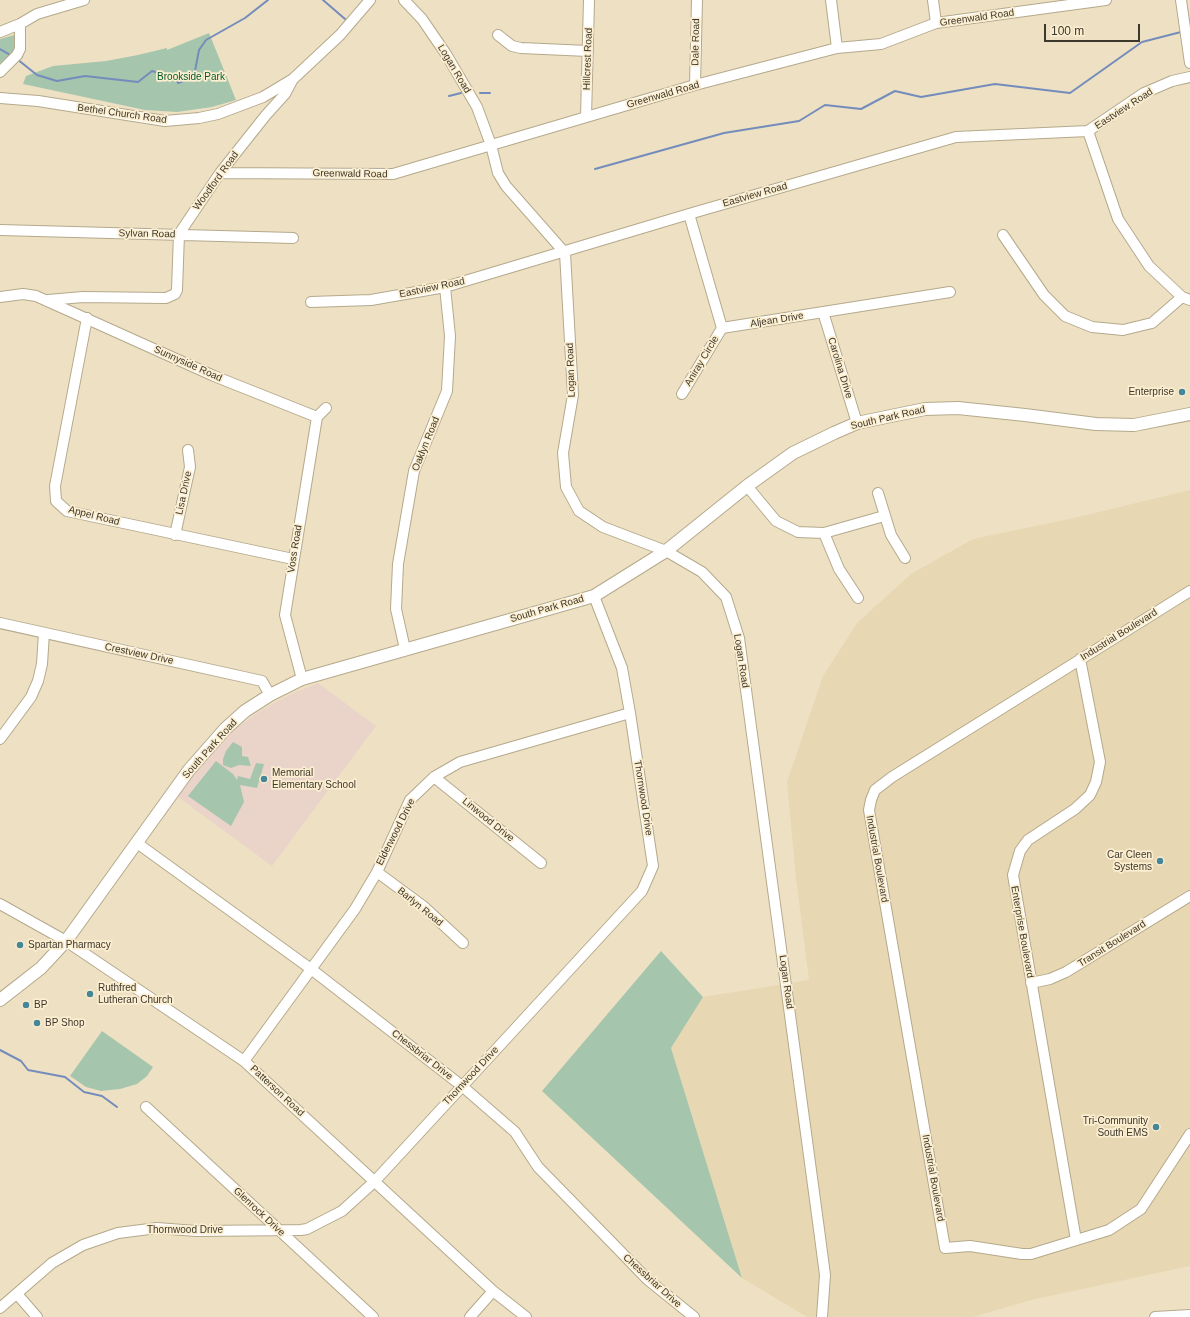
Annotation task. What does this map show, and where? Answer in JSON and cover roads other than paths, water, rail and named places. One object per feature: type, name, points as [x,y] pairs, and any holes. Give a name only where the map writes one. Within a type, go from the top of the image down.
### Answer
[{"type":"main road","name":"South Park Road","points":[[0,1000],[41,968],[66,941],[189,770],[225,729],[245,712],[270,695],[302,679],[594,596],[666,551],[748,486],[793,453],[834,432],[857,423],[925,409],[958,408],[1025,414],[1096,424],[1134,425],[1190,414]]},
{"type":"street","points":[[0,32],[20,24],[37,14],[84,0]]},
{"type":"street","name":"Bethel Church Road","points":[[0,98],[38,101],[143,118],[181,121],[237,108],[263,97],[293,79],[340,35],[370,0]]},
{"type":"street","name":"Logan Road","points":[[404,0],[422,19],[446,54],[478,107],[491,145],[498,173],[506,186],[565,253],[573,395],[563,453],[566,486],[579,511],[603,527],[666,551],[702,572],[726,597],[739,638],[824,1268],[822,1317]]},
{"type":"street","name":"Hillcrest Road","points":[[586,117],[589,0]]},
{"type":"street","name":"Dale Road","points":[[695,85],[697,0]]},
{"type":"street","points":[[831,0],[837,48]]},
{"type":"street","points":[[933,0],[936,23]]},
{"type":"street","name":"Greenwald Road","points":[[220,173],[393,174],[695,85],[837,48],[881,44],[936,23],[1058,4],[1106,0]]},
{"type":"street","points":[[1181,0],[1190,64]]},
{"type":"street","points":[[0,72],[15,57],[20,49],[20,24]]},
{"type":"street","points":[[498,35],[512,46],[521,48],[588,51]]},
{"type":"street","name":"Eastview Road","points":[[311,302],[371,300],[445,287],[565,253],[689,214],[956,137],[1088,131],[1144,93],[1172,81],[1190,77]]},
{"type":"street","name":"Woodford Road","points":[[178,234],[220,173],[266,115],[285,94],[293,79]]},
{"type":"street","points":[[1004,235],[1044,295],[1065,316],[1092,327],[1123,330],[1152,323],[1186,299],[1149,266],[1118,219],[1088,131]]},
{"type":"street","points":[[689,214],[722,328]]},
{"type":"street","name":"Sylvan Road","points":[[0,230],[293,238]]},
{"type":"street","points":[[0,297],[23,294],[48,300],[83,297],[166,298],[172,296],[177,290],[178,234]]},
{"type":"street","name":"Oaklyn Road","points":[[405,649],[396,609],[398,564],[414,471],[447,392],[450,336],[445,287]]},
{"type":"street","name":"Aljean Drive","points":[[722,328],[950,292]]},
{"type":"street","points":[[83,297],[83,316]]},
{"type":"street","name":"Sunnyside Road","points":[[48,300],[214,376],[317,417]]},
{"type":"street","name":"Carolina Drive","points":[[823,312],[857,423]]},
{"type":"street","name":"Appel Road","points":[[83,316],[55,486],[56,501],[67,511],[293,559]]},
{"type":"street","name":"Aniray Circle","points":[[682,394],[722,328]]},
{"type":"street","points":[[317,417],[326,408]]},
{"type":"street","name":"Voss Road","points":[[302,679],[285,615],[317,417]]},
{"type":"street","name":"Lisa Drive","points":[[175,535],[190,467],[188,450]]},
{"type":"street","points":[[748,486],[776,521],[798,532],[824,533],[884,516]]},
{"type":"street","points":[[878,493],[891,535],[905,558]]},
{"type":"street","points":[[824,533],[839,569],[858,598]]},
{"type":"street","name":"Industrial Boulevard","points":[[1076,1240],[1031,1254],[970,1246],[945,1248],[871,827],[869,810],[870,800],[875,790],[892,777],[1190,591]]},
{"type":"street","name":"Thornwood Drive","points":[[0,1308],[52,1263],[83,1244],[118,1233],[157,1228],[196,1231],[307,1229],[342,1211],[374,1182],[642,891],[653,866],[630,713],[622,668],[594,596]]},
{"type":"street","name":"Crestview Drive","points":[[0,623],[262,681],[270,695]]},
{"type":"street","points":[[0,739],[30,697],[38,681],[42,664],[44,633]]},
{"type":"street","name":"Enterprise Boulevard","points":[[1076,1240],[1013,875],[1015,863],[1020,851],[1028,840],[1075,809],[1090,795],[1099,773],[1100,762],[1098,749],[1080,659]]},
{"type":"street","name":"Elderwood Drive","points":[[244,1061],[355,910],[377,872],[410,800],[434,777],[460,762],[630,713]]},
{"type":"street","name":"Linwood Drive","points":[[434,777],[541,863]]},
{"type":"street","name":"Chessbriar Drive","points":[[137,843],[311,969],[462,1086],[515,1132],[538,1167],[647,1279],[694,1317]]},
{"type":"street","name":"Barlyn Road","points":[[377,872],[422,906],[462,943]]},
{"type":"street","name":"Transit Boulevard","points":[[1031,983],[1050,979],[1066,972],[1190,896]]},
{"type":"street","name":"Patterson Road","points":[[0,904],[66,941],[244,1061],[493,1291],[526,1317]]},
{"type":"street","name":"Glenrock Drive","points":[[146,1107],[373,1317]]},
{"type":"street","points":[[1076,1240],[1109,1230],[1141,1209],[1190,1134]]},
{"type":"street","points":[[470,1317],[493,1291]]},
{"type":"street","points":[[17,1294],[37,1317]]},
{"type":"street","points":[[1155,1317],[1190,1315]]},
{"type":"waterway","points":[[17,59],[37,75],[57,81],[85,76],[138,82],[152,71],[176,78],[178,83],[186,80],[195,71],[199,50],[206,40],[245,18],[268,0]]},
{"type":"waterway","points":[[323,0],[345,19]]},
{"type":"waterway","points":[[595,169],[724,133],[799,121],[825,105],[861,109],[895,91],[921,97],[995,84],[1070,93],[1142,42],[1181,32]]},
{"type":"waterway","points":[[0,49],[12,56]]},
{"type":"waterway","points":[[449,96],[461,93]]},
{"type":"waterway","points":[[480,93],[490,93]]},
{"type":"waterway","points":[[0,1050],[21,1061],[28,1070],[65,1077],[84,1092],[102,1096],[117,1107]]},
{"type":"place","name":"Enterprise","points":[[1182,392]]},
{"type":"place","name":"Memorial Elementary School","points":[[264,779]]},
{"type":"place","name":"Car Cleen Systems","points":[[1160,861]]},
{"type":"place","name":"Spartan Pharmacy","points":[[20,945]]},
{"type":"place","name":"Ruthfred Lutheran Church","points":[[90,994]]},
{"type":"place","name":"BP","points":[[26,1005]]},
{"type":"place","name":"BP Shop","points":[[37,1023]]},
{"type":"place","name":"Tri-Community South EMS","points":[[1156,1127]]},
{"type":"park label","name":"Brookside Park","points":[[191,77]]}]
